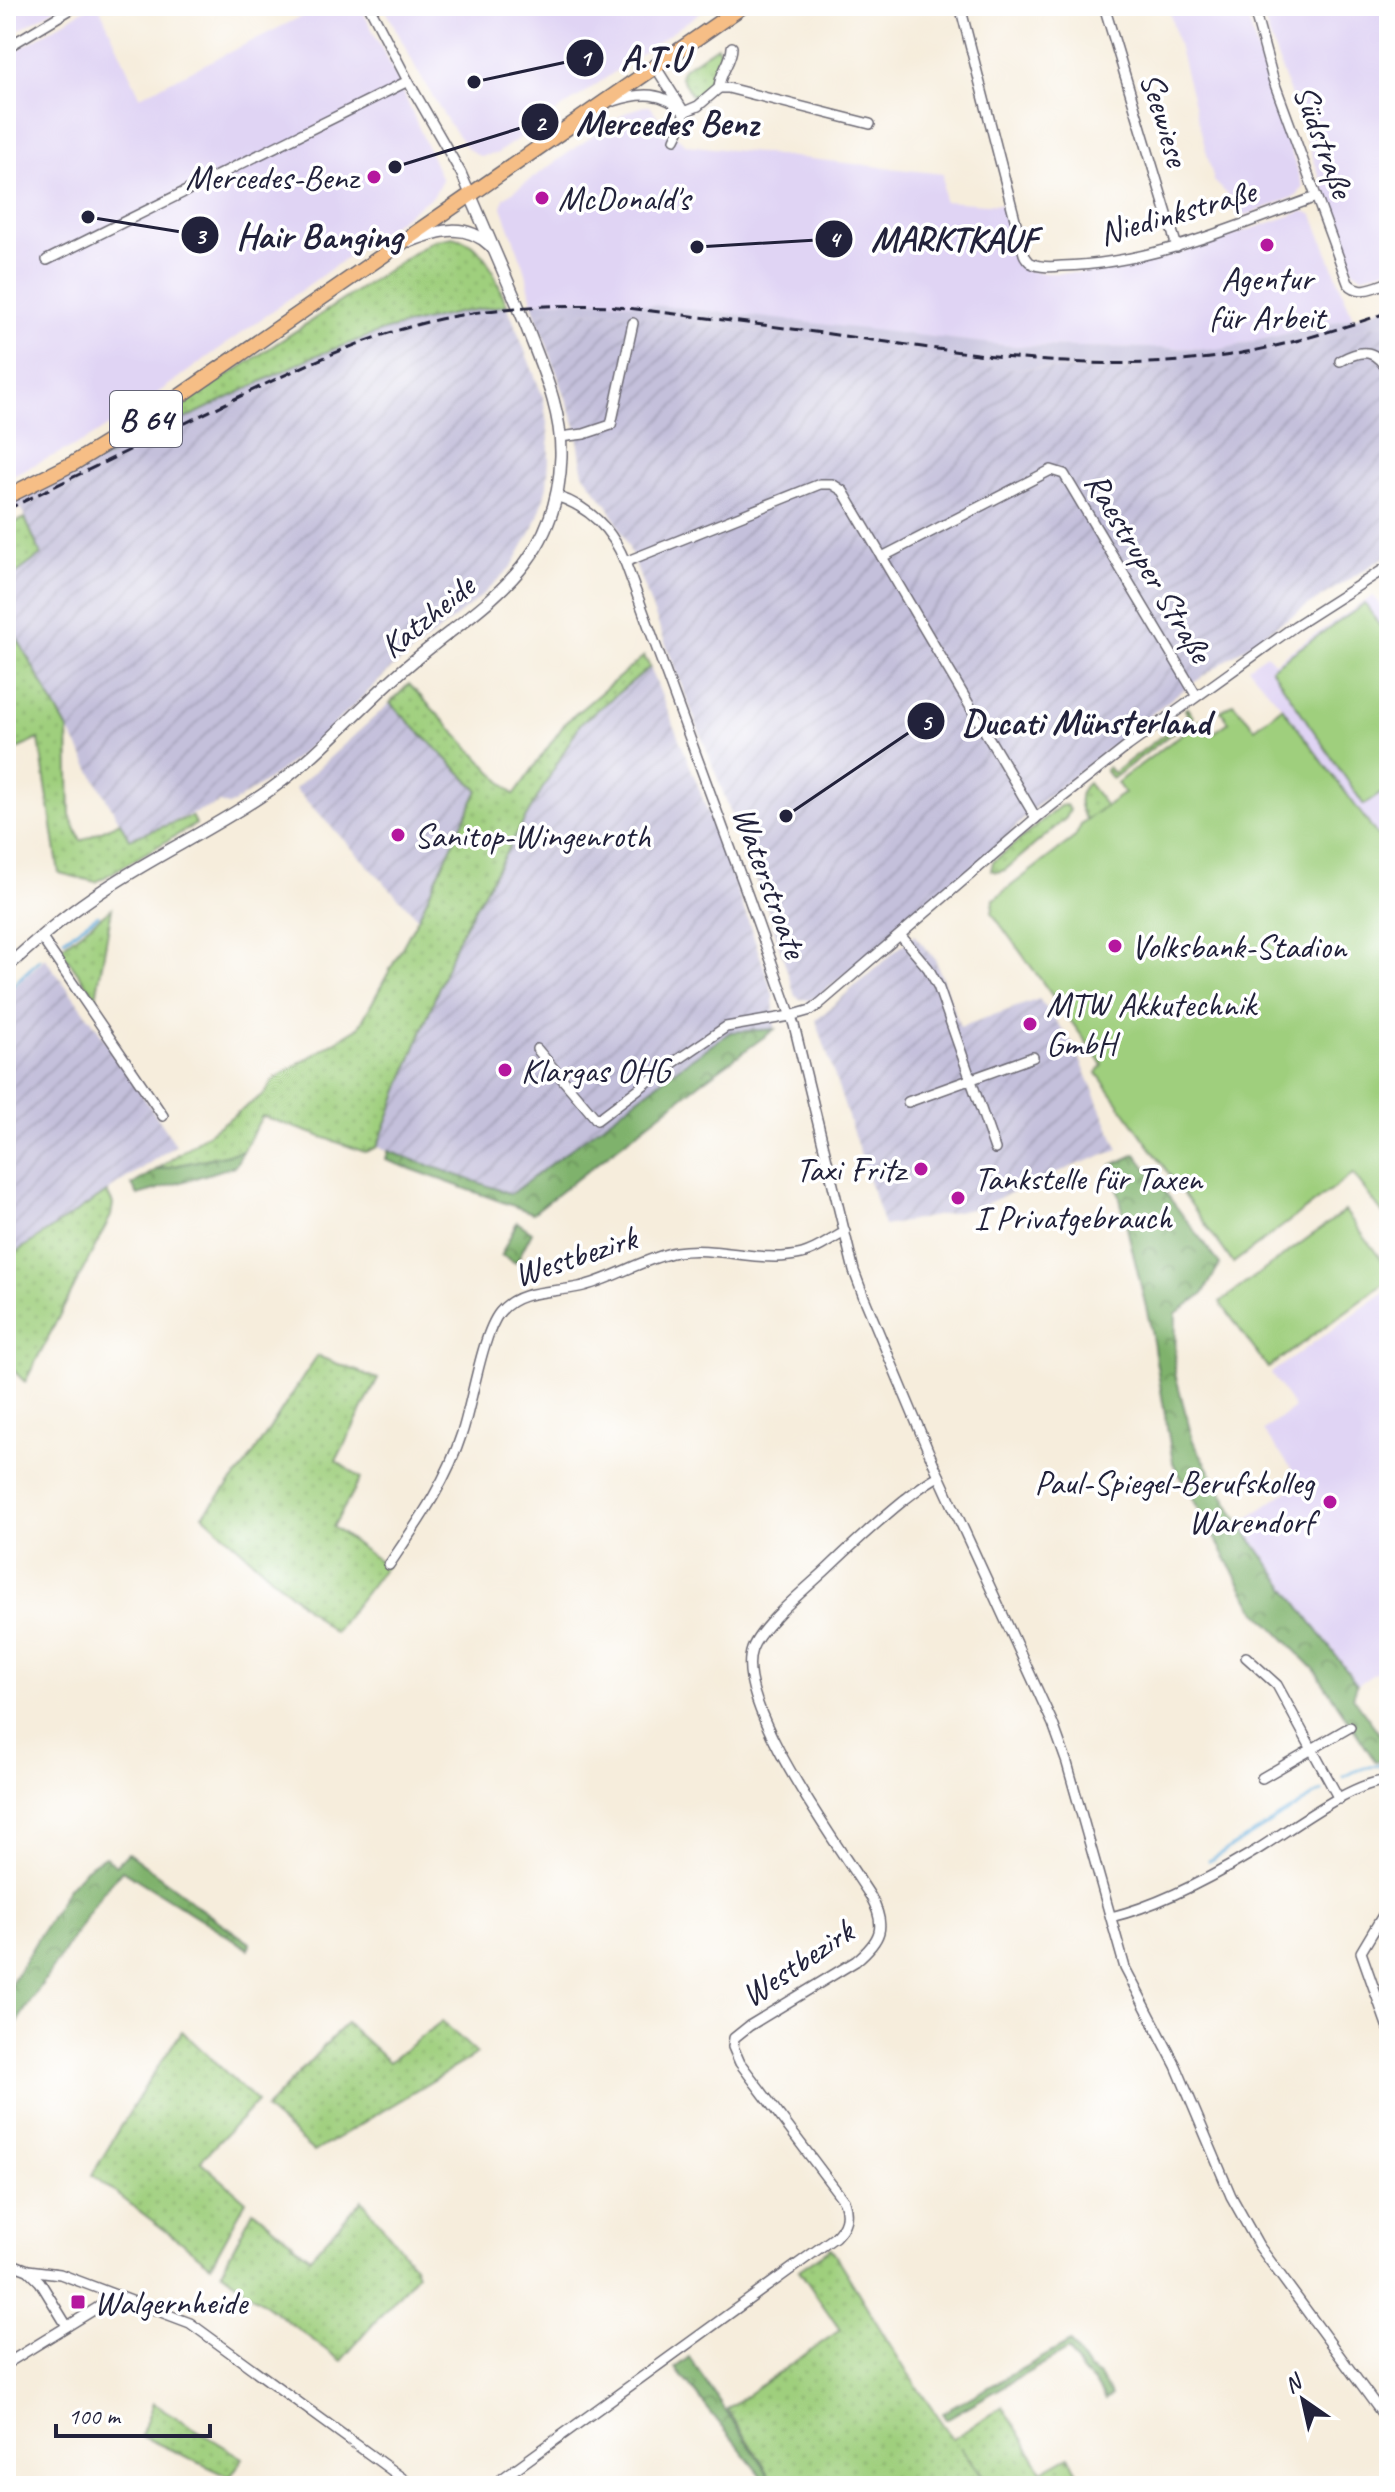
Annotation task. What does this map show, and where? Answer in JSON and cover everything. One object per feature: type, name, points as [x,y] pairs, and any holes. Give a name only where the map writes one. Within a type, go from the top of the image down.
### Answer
[{"type":"main road","name":"B 64","points":[[6,497],[74,463],[157,412],[743,6]]},
{"type":"street","points":[[6,48],[76,6]]},
{"type":"street","points":[[369,6],[470,194]]},
{"type":"street","name":"Niedinkstraße","points":[[960,6],[1024,254],[1030,263],[1046,267],[1079,266],[1139,257],[1177,247],[1316,197]]},
{"type":"street","name":"Seewiese","points":[[1104,6],[1177,247]]},
{"type":"street","name":"Südstraße","points":[[1253,6],[1273,79],[1348,283],[1356,290],[1364,290],[1389,282]]},
{"type":"street","points":[[719,88],[732,47]]},
{"type":"street","points":[[655,66],[684,112],[684,120],[675,139]]},
{"type":"street","points":[[47,260],[408,81]]},
{"type":"street","points":[[684,112],[698,106],[719,88],[728,88],[870,124]]},
{"type":"street","points":[[586,114],[613,101],[645,94],[667,99],[684,112]]},
{"type":"street","name":"Katzheide","points":[[6,968],[106,888],[238,811],[305,763],[408,666],[489,603],[527,562],[540,539],[556,496],[560,437],[551,390],[470,194]]},
{"type":"street","points":[[395,246],[441,230],[455,229],[477,235],[494,249]]},
{"type":"street","points":[[560,437],[584,434],[611,425],[633,323]]},
{"type":"street","points":[[1340,361],[1355,353],[1374,354],[1389,373]]},
{"type":"street","name":"Raestruper Straße","points":[[882,557],[1051,470],[1064,474],[1196,695]]},
{"type":"street","points":[[625,562],[820,484],[832,484],[843,491],[1036,818]]},
{"type":"street","name":"Waterstroate","points":[[556,496],[582,507],[602,524],[625,562],[790,1016]]},
{"type":"street","points":[[537,1049],[597,1120],[726,1027],[790,1016],[818,1005],[1036,818],[1104,764],[1295,626],[1389,566]]},
{"type":"street","points":[[900,935],[933,975],[995,1149]]},
{"type":"street","points":[[41,937],[163,1116]]},
{"type":"street","points":[[790,1016],[863,1295],[939,1476],[1057,1734],[1125,1968],[1176,2066],[1244,2220],[1302,2306],[1389,2423]]},
{"type":"street","points":[[908,1102],[1033,1057]]},
{"type":"street","name":"Westbezirk","points":[[389,1565],[439,1489],[462,1434],[489,1334],[499,1313],[509,1304],[534,1293],[581,1287],[677,1252],[789,1256],[816,1249],[845,1232]]},
{"type":"street","name":"Westbezirk","points":[[492,2486],[829,2241],[847,2221],[844,2201],[740,2063],[733,2047],[734,2038],[749,2026],[856,1961],[876,1944],[879,1915],[871,1897],[776,1746],[763,1716],[750,1663],[752,1649],[769,1625],[869,1530],[939,1476]]},
{"type":"street","points":[[1246,1657],[1277,1685],[1339,1799]]},
{"type":"street","points":[[1262,1778],[1350,1727]]},
{"type":"street","points":[[1111,1917],[1153,1902],[1222,1870],[1339,1799],[1378,1780],[1389,1781]]},
{"type":"street","points":[[1389,1905],[1361,1952],[1389,2031]]},
{"type":"street","points":[[6,2262],[28,2270],[60,2274],[190,2323],[413,2486]]},
{"type":"street","points":[[28,2270],[40,2282],[67,2326]]},
{"type":"street","points":[[6,2364],[118,2295]]},
{"type":"shaded area","points":[[6,6],[60,6],[6,38]]},
{"type":"shaded area","points":[[90,6],[99,6],[140,96],[323,6],[360,6],[396,76],[442,180],[434,195],[141,405],[87,440],[6,478],[6,57]]},
{"type":"shaded area","points":[[384,6],[710,6],[496,154],[479,156],[467,148],[450,125]]},
{"type":"shaded area","points":[[1168,6],[1246,6],[1252,34],[1303,187],[1297,196],[1239,218],[1231,198],[1214,181]]},
{"type":"shaded area","points":[[1261,6],[1389,6],[1389,268],[1362,276],[1353,270]]},
{"type":"shaded area","points":[[650,106],[668,130],[687,145],[943,174],[943,201],[1002,205],[1015,259],[1026,270],[1080,273],[1142,262],[1180,253],[1304,211],[1313,215],[1353,318],[1222,349],[1011,346],[609,301],[532,302],[526,273],[502,207],[504,198],[625,113]]},
{"type":"shaded area","points":[[566,300],[672,307],[1011,346],[1222,349],[1353,318],[1389,305],[1389,321],[1302,347],[1227,363],[1185,368],[998,368],[610,312],[535,313],[532,302]]},
{"type":"shaded area","points":[[507,305],[511,315],[466,320],[389,338],[314,364],[6,515],[6,506],[312,357],[386,330],[461,312]]},
{"type":"shaded area","points":[[610,312],[672,320],[998,368],[1185,368],[1302,347],[1389,321],[1389,554],[1176,695],[1041,802],[968,875],[818,996],[810,1000],[800,999],[795,996],[767,907],[625,538],[608,506],[583,473],[576,426],[535,313]]},
{"type":"shaded area","points":[[511,315],[543,397],[549,436],[547,486],[541,508],[512,566],[477,600],[390,670],[322,736],[275,775],[229,806],[220,803],[129,839],[6,618],[6,581],[41,555],[21,508],[314,364],[389,338],[466,320]]},
{"type":"shaded area","points":[[1373,596],[1389,613],[1389,851],[1282,707],[1248,667],[1267,654],[1274,662]]},
{"type":"shaded area","points":[[650,667],[749,923],[773,994],[775,1029],[731,1033],[678,1068],[511,1194],[377,1147],[457,940],[526,817],[580,724]]},
{"type":"shaded area","name":"Sanitop-Wingenroth","points":[[390,703],[478,790],[418,918],[295,789]]},
{"type":"shaded area","points":[[914,935],[935,959],[960,1027],[1039,999],[1073,1043],[1119,1150],[1078,1164],[976,1208],[884,1226],[816,1020]]},
{"type":"shaded area","points":[[45,958],[97,1028],[176,1145],[6,1259],[6,995]]},
{"type":"shaded area","name":"Paul-Spiegel-Berufskolleg Warendorf","points":[[1389,1289],[1389,1664],[1357,1685],[1240,1524],[1301,1481],[1263,1431],[1294,1408],[1271,1373]]},
{"type":"green space","points":[[717,46],[724,59],[710,87],[697,98],[692,96],[680,76],[683,69]]},
{"type":"green space","points":[[453,237],[474,246],[482,254],[507,305],[461,312],[386,330],[312,357],[100,460],[432,241]]},
{"type":"green space","points":[[25,518],[41,555],[6,581],[6,527]]},
{"type":"green space","points":[[1365,604],[1389,640],[1389,788],[1364,805],[1271,668]]},
{"type":"green space","points":[[6,618],[68,730],[70,816],[81,841],[120,822],[129,839],[192,816],[196,824],[96,882],[59,873],[39,739],[6,754]]},
{"type":"green space","points":[[644,656],[650,667],[580,724],[457,940],[377,1147],[365,1152],[262,1116],[243,1151],[156,1170],[264,1094],[274,1079],[359,1027],[418,918],[478,790],[390,703],[409,684],[514,795],[566,722]]},
{"type":"green space","points":[[1233,703],[1255,728],[1282,707],[1389,851],[1389,1216],[1386,1218],[1353,1174],[1233,1263],[1097,1073],[1103,1065],[992,913],[994,899],[1075,837],[1082,823],[1124,793],[1117,783],[1201,720],[1212,734],[1229,722],[1221,711]]},
{"type":"green space","points":[[1187,708],[1193,717],[1112,779],[1105,770],[1108,767],[1113,773],[1188,716]]},
{"type":"green space","points":[[1088,783],[1106,806],[1087,820],[1080,801]]},
{"type":"green space","points":[[1066,805],[1070,810],[1066,818],[1005,870],[991,870],[993,862],[1060,806]]},
{"type":"green space","points":[[112,908],[96,998],[60,948]]},
{"type":"green space","points":[[775,1029],[700,1083],[533,1213],[386,1160],[388,1151],[511,1194],[678,1068],[731,1032]]},
{"type":"green space","points":[[243,1151],[235,1166],[138,1195],[132,1185],[156,1170]]},
{"type":"green space","points":[[1136,1154],[1220,1264],[1203,1294],[1176,1313],[1175,1373],[1193,1441],[1240,1524],[1357,1685],[1353,1697],[1389,1747],[1389,1762],[1375,1761],[1314,1669],[1254,1608],[1173,1463],[1150,1324],[1112,1165]]},
{"type":"green space","points":[[107,1192],[113,1204],[111,1216],[25,1382],[6,1363],[6,1259]]},
{"type":"green space","points":[[1345,1211],[1389,1270],[1389,1280],[1268,1368],[1220,1302]]},
{"type":"green space","points":[[517,1222],[532,1232],[516,1263],[501,1255]]},
{"type":"green space","points":[[317,1356],[378,1379],[336,1461],[361,1478],[333,1527],[386,1566],[334,1633],[203,1515],[246,1465]]},
{"type":"green space","points":[[128,1853],[250,1943],[249,1949],[122,1870],[102,1893],[6,2039],[6,1992],[67,1889],[86,1868],[105,1856],[116,1865]]},
{"type":"green space","points":[[442,2021],[477,2054],[314,2152],[265,2109],[346,2023],[389,2062]]},
{"type":"green space","points":[[182,2031],[257,2102],[200,2161],[246,2201],[211,2265],[92,2175]]},
{"type":"green space","points":[[362,2200],[417,2274],[341,2361],[221,2272],[253,2210],[310,2257]]},
{"type":"green space","points":[[831,2248],[908,2374],[953,2439],[1003,2406],[1042,2471],[1069,2456],[1086,2486],[991,2486],[960,2447],[988,2486],[777,2486],[727,2409],[840,2330],[799,2270]]},
{"type":"green space","points":[[1070,2342],[1088,2369],[1099,2376],[1111,2396],[1105,2400],[1094,2382],[1082,2373],[1068,2350],[946,2419],[942,2413]]},
{"type":"green space","points":[[689,2357],[777,2486],[770,2486],[675,2368]]},
{"type":"green space","points":[[153,2403],[243,2458],[230,2477],[141,2436]]},
{"type":"waterway","points":[[64,939],[98,915]]},
{"type":"waterway","points":[[6,992],[40,959]]},
{"type":"waterway","points":[[1344,1777],[1365,1768],[1389,1765]]},
{"type":"waterway","points":[[1209,1861],[1322,1791]]},
{"type":"railway","points":[[6,510],[325,357],[410,327],[482,312],[546,306],[610,306],[1005,357],[1122,364],[1201,359],[1249,352],[1389,312]]},
{"type":"place","name":"A.T.U","points":[[474,82]]},
{"type":"place","name":"Mercedes Benz","points":[[395,167]]},
{"type":"place","name":"Mercedes-Benz","points":[[374,177]]},
{"type":"place","name":"McDonald's","points":[[542,198]]},
{"type":"place","name":"Hair Banging","points":[[88,217]]},
{"type":"place","name":"Agentur für Arbeit","points":[[1267,245]]},
{"type":"place","name":"MARKTKAUF","points":[[697,247]]},
{"type":"place","name":"Ducati Münsterland","points":[[786,816]]},
{"type":"place","name":"Sanitop-Wingenroth","points":[[398,835]]},
{"type":"place","name":"Volksbank-Stadion","points":[[1115,946]]},
{"type":"place","name":"MTW Akkutechnik GmbH","points":[[1030,1024]]},
{"type":"place","name":"Klargas OHG","points":[[505,1070]]},
{"type":"place","name":"Taxi Fritz","points":[[921,1169]]},
{"type":"place","name":"Tankstelle für Taxen I Privatgebrauch","points":[[958,1198]]},
{"type":"place","name":"Paul-Spiegel-Berufskolleg Warendorf","points":[[1330,1502]]},
{"type":"place","name":"Walgernheide","points":[[78,2302]]}]
